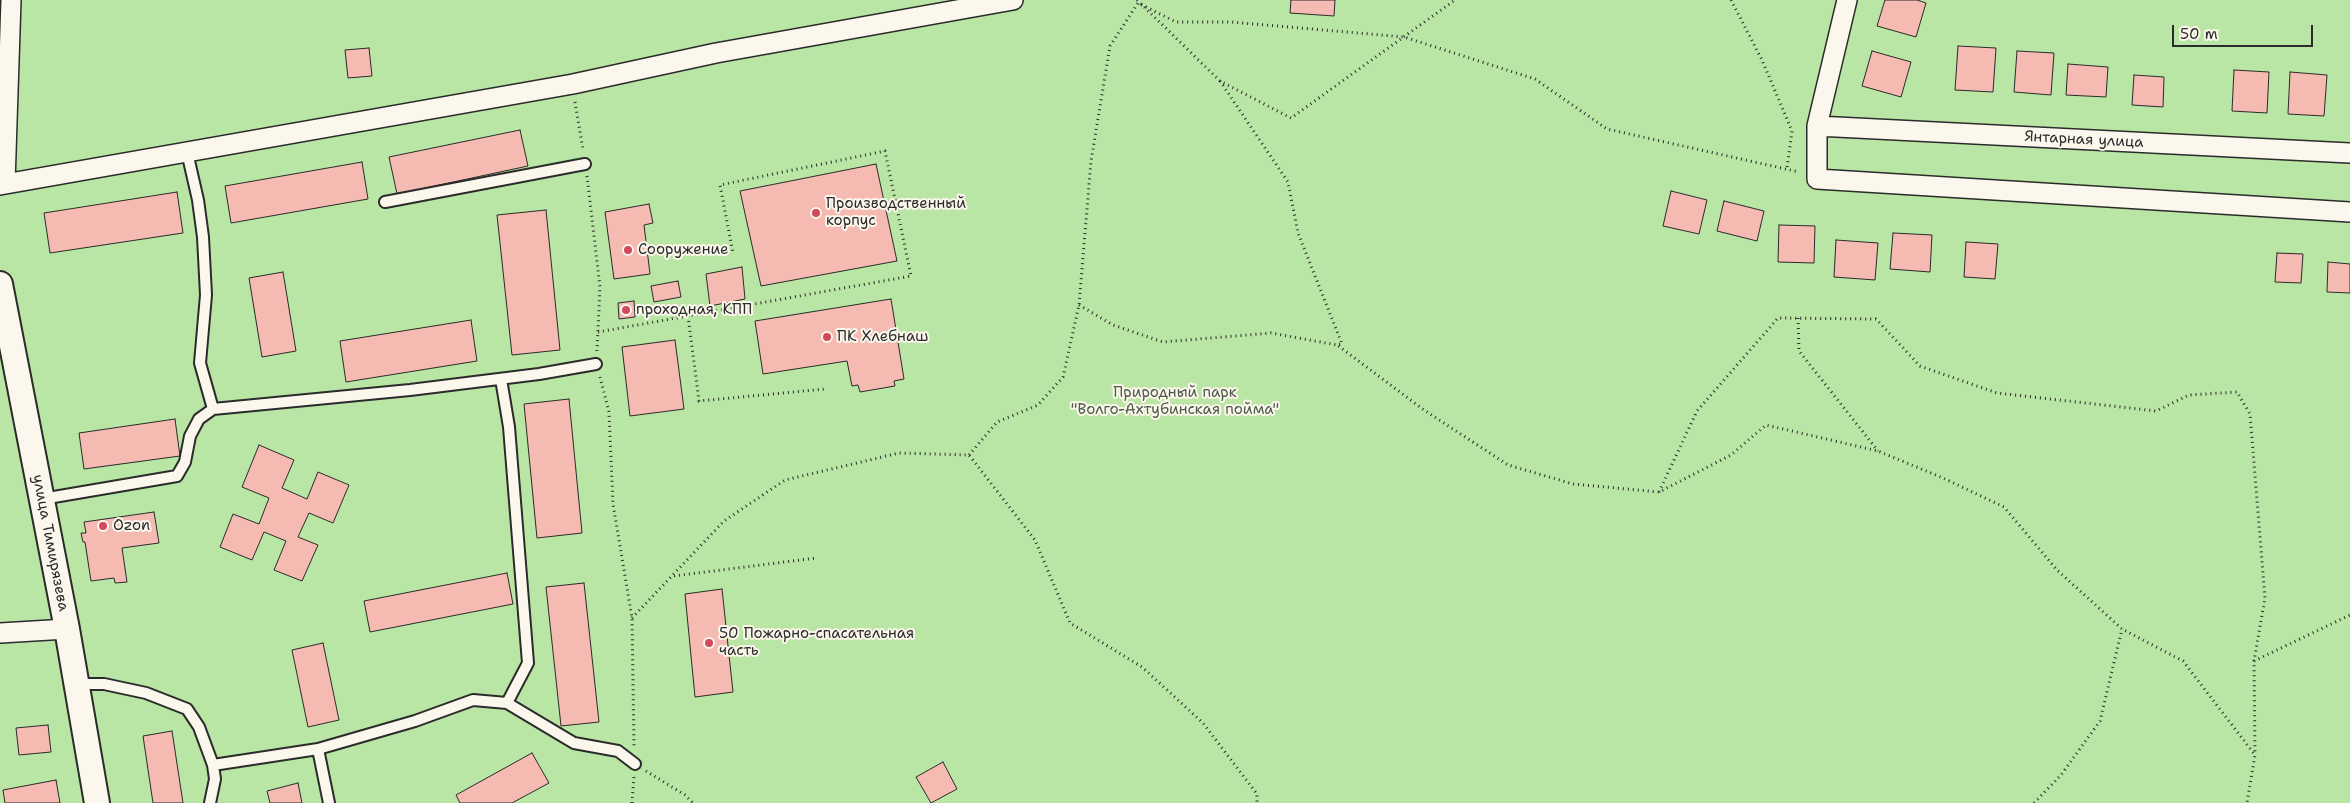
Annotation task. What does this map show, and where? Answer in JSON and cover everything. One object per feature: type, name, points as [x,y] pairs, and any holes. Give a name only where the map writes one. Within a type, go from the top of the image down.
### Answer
[{"type":"street","points":[[10,0],[3,184],[572,84],[716,54],[1013,0]]},
{"type":"street","points":[[1847,0],[1817,126],[1817,179],[2350,212]]},
{"type":"street","name":"Янтарная улица","points":[[1817,126],[2350,153]]},
{"type":"street","name":"улица Тимирязева","points":[[0,284],[67,629],[97,803]]},
{"type":"street","points":[[0,632],[67,629]]},
{"type":"lane","points":[[187,152],[198,200],[203,237],[206,295],[200,363],[213,409]]},
{"type":"lane","points":[[385,202],[585,164]]},
{"type":"lane","points":[[42,499],[177,476],[185,462],[190,436],[199,419],[213,409],[501,379],[596,364]]},
{"type":"lane","points":[[501,379],[509,427],[528,663],[506,703]]},
{"type":"lane","points":[[76,684],[104,684],[146,693],[187,709],[199,727],[212,766],[215,779],[210,803]]},
{"type":"lane","points":[[212,766],[318,749],[415,721],[473,700],[506,703],[574,743],[618,751],[635,764]]},
{"type":"lane","points":[[318,749],[329,803]]},
{"type":"path","points":[[1220,81],[1291,118],[1455,0]]},
{"type":"path","points":[[1137,2],[1176,22],[1231,22],[1404,37],[1535,79],[1606,129],[1719,156],[1787,168],[1792,131],[1762,60],[1731,0]]},
{"type":"path","points":[[1137,2],[1220,81],[1288,182],[1298,233],[1342,344],[1337,345]]},
{"type":"path","points":[[969,455],[997,422],[1038,405],[1063,377],[1079,305],[1091,161],[1110,46],[1137,2]]},
{"type":"path","points":[[572,84],[585,164],[600,287],[596,364],[608,412],[613,504],[632,618],[635,764],[632,803]]},
{"type":"path","points":[[598,332],[911,276],[885,150],[720,185],[733,253]]},
{"type":"path","points":[[1079,305],[1114,325],[1163,342],[1271,333],[1337,345],[1421,408],[1508,465],[1573,484],[1659,492],[1731,455],[1766,426],[1878,451],[1943,478],[2004,507],[2057,570],[2122,629],[2184,661],[2255,755]]},
{"type":"path","points":[[688,316],[699,401],[825,389]]},
{"type":"path","points":[[1659,492],[1697,411],[1778,318],[1876,320],[1920,366],[1997,393],[2156,411],[2189,395],[2236,392],[2250,414],[2265,598],[2254,661],[2255,755],[2247,803]]},
{"type":"path","points":[[1798,318],[1799,351],[1878,451]]},
{"type":"path","points":[[632,618],[674,576],[724,521],[785,480],[899,453],[969,455]]},
{"type":"path","points":[[969,455],[1035,540],[1070,623],[1142,667],[1204,723],[1257,794],[1257,803]]},
{"type":"path","points":[[674,576],[816,558]]},
{"type":"path","points":[[2254,661],[2350,615]]},
{"type":"path","points":[[2034,803],[2061,775],[2100,721],[2122,629]]},
{"type":"path","points":[[635,764],[685,796],[692,803]]},
{"type":"green space","name":"Природный парк \"Волго-Ахтубинская пойма\"","points":[[0,0],[2350,0],[2350,803],[0,803]]},
{"type":"building","points":[[1291,0],[1335,0],[1334,16],[1290,13]]},
{"type":"building","points":[[1885,0],[1917,0],[1926,3],[1916,37],[1877,26]]},
{"type":"building","points":[[1958,46],[1996,48],[1993,92],[1955,90]]},
{"type":"building","points":[[369,48],[372,76],[348,78],[345,50]]},
{"type":"building","points":[[1872,51],[1911,62],[1901,97],[1862,86]]},
{"type":"building","points":[[2017,51],[2054,53],[2051,95],[2014,92]]},
{"type":"building","points":[[2068,64],[2108,67],[2106,97],[2066,95]]},
{"type":"building","points":[[2234,70],[2269,72],[2267,113],[2232,111]]},
{"type":"building","points":[[2290,72],[2327,75],[2324,116],[2288,114]]},
{"type":"building","points":[[2134,75],[2164,77],[2163,107],[2132,105]]},
{"type":"building","points":[[520,130],[528,166],[397,194],[389,157]]},
{"type":"building","points":[[362,162],[368,199],[231,223],[225,186]]},
{"type":"building","name":"Производственный корпус","points":[[876,164],[897,261],[761,286],[740,191]]},
{"type":"building","points":[[1671,191],[1707,200],[1699,234],[1663,226]]},
{"type":"building","points":[[177,192],[183,233],[50,253],[44,213]]},
{"type":"building","points":[[1724,201],[1764,211],[1757,241],[1717,231]]},
{"type":"building","name":"Сооружение","points":[[649,204],[653,223],[644,225],[650,274],[614,279],[605,212]]},
{"type":"building","points":[[546,210],[560,350],[512,355],[497,215]]},
{"type":"building","points":[[1779,225],[1815,226],[1814,263],[1778,262]]},
{"type":"building","points":[[1893,233],[1932,235],[1930,272],[1890,269]]},
{"type":"building","points":[[1836,240],[1878,243],[1875,280],[1834,277]]},
{"type":"building","points":[[1966,242],[1998,244],[1995,279],[1964,277]]},
{"type":"building","points":[[2277,253],[2303,254],[2301,283],[2275,282]]},
{"type":"building","points":[[2328,262],[2350,264],[2350,293],[2327,292]]},
{"type":"building","points":[[742,267],[745,299],[710,306],[706,274]]},
{"type":"building","points":[[283,272],[296,351],[262,357],[249,278]]},
{"type":"building","name":"Сооружение","points":[[678,281],[681,297],[654,302],[651,286]]},
{"type":"building","name":"ПК Хлебнаш","points":[[891,299],[904,379],[894,381],[895,386],[860,392],[858,385],[852,386],[847,361],[763,374],[755,321]]},
{"type":"building","name":"проходная, КПП","points":[[634,301],[635,317],[619,319],[618,303]]},
{"type":"building","points":[[471,320],[477,361],[346,382],[340,341]]},
{"type":"building","points":[[675,340],[684,409],[630,416],[622,347]]},
{"type":"building","points":[[569,399],[582,533],[537,538],[524,404]]},
{"type":"building","points":[[175,419],[180,456],[84,469],[79,433]]},
{"type":"building","points":[[259,445],[294,460],[282,488],[307,499],[318,472],[349,485],[333,523],[309,513],[298,537],[318,545],[302,581],[274,570],[286,541],[264,532],[252,560],[220,547],[233,514],[259,524],[269,498],[242,487]]},
{"type":"building","points":[[154,512],[159,543],[122,548],[127,582],[115,583],[114,578],[91,581],[85,542],[83,542],[81,533],[86,533],[84,522]]},
{"type":"building","points":[[507,573],[513,604],[370,632],[364,601]]},
{"type":"building","points":[[584,583],[599,722],[561,726],[546,587]]},
{"type":"building","name":"50 Пожарно-спасательная часть","points":[[722,589],[733,692],[695,697],[685,594]]},
{"type":"building","points":[[323,643],[339,720],[308,727],[292,650]]},
{"type":"building","points":[[48,725],[51,752],[19,755],[16,728]]},
{"type":"building","points":[[172,731],[183,803],[153,803],[143,736]]},
{"type":"building","points":[[532,753],[549,783],[512,803],[460,803],[456,795]]},
{"type":"building","points":[[943,762],[957,789],[931,803],[916,777]]},
{"type":"building","points":[[56,780],[60,803],[5,803],[3,790]]},
{"type":"building","points":[[298,783],[302,803],[270,803],[267,791]]},
{"type":"place","name":"Производственный корпус","points":[[816,213]]},
{"type":"place","name":"Сооружение","points":[[628,250]]},
{"type":"place","name":"проходная, КПП","points":[[626,310]]},
{"type":"place","name":"ПК Хлебнаш","points":[[827,337]]},
{"type":"place","name":"Ozon","points":[[103,526]]},
{"type":"place","name":"50 Пожарно-спасательная часть","points":[[709,643]]}]
